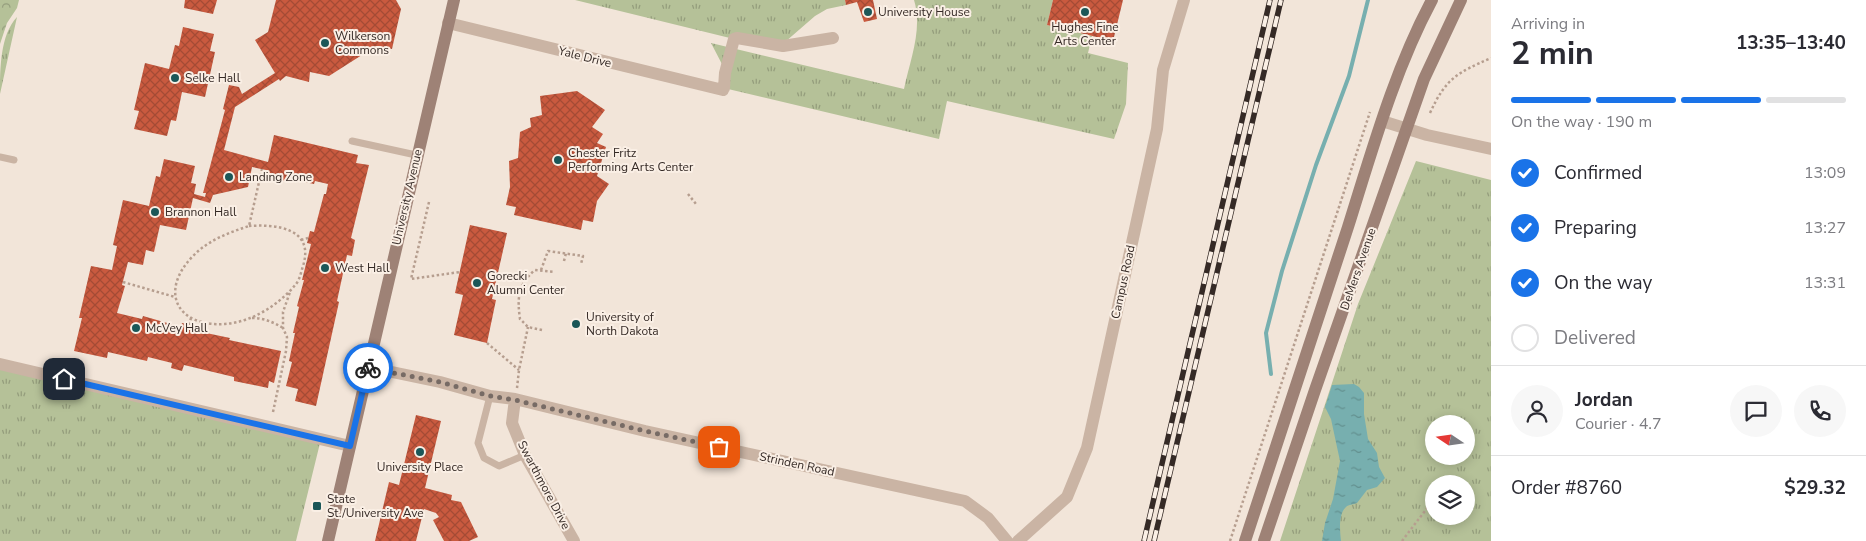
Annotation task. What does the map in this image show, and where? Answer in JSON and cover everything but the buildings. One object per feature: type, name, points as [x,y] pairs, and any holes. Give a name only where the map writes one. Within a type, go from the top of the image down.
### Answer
[{"type":"main road","name":"University Avenue","points":[[328,541],[416,156],[454,0]]},
{"type":"main road","name":"DeMers Avenue","points":[[1245,541],[1382,121],[1412,41],[1432,0]]},
{"type":"main road","name":"DeMers Avenue","points":[[1264,541],[1424,79],[1461,0]]},
{"type":"street","name":"Campus Road","points":[[1018,541],[1067,498],[1087,448],[1156,128],[1163,70],[1184,0]]},
{"type":"street","name":"Yale Drive","points":[[448,23],[723,89],[734,39],[783,46],[833,38]]},
{"type":"street","points":[[1382,121],[1406,129],[1491,149]]},
{"type":"street","points":[[0,364],[350,446]]},
{"type":"street","name":"Strinden Road","points":[[368,367],[440,382],[490,396],[515,400],[645,431],[965,501],[988,518],[1007,541]]},
{"type":"street","name":"Swarthmore Drive","points":[[515,400],[512,422],[525,455],[574,541]]},
{"type":"lane","points":[[352,141],[416,156]]},
{"type":"lane","points":[[0,157],[14,160]]},
{"type":"lane","points":[[490,396],[478,443],[484,458],[500,466],[525,455]]},
{"type":"path","points":[[1430,113],[1440,93],[1458,73],[1491,58]]},
{"type":"path","points":[[249,226],[262,169]]},
{"type":"path","points":[[688,194],[696,204]]},
{"type":"path","points":[[429,202],[411,279],[460,272]]},
{"type":"path","points":[[250,318],[279,302],[298,282],[305,259],[301,240],[296,233],[281,227],[249,226],[224,234],[204,246],[183,269],[177,283],[175,297],[180,309],[201,323],[226,324],[250,318],[261,318],[274,322],[283,328]]},
{"type":"path","points":[[301,240],[308,238]]},
{"type":"path","points":[[541,270],[548,251],[583,256],[581,264]]},
{"type":"path","points":[[564,261],[566,253]]},
{"type":"path","points":[[542,330],[528,327],[520,319],[518,304],[520,290],[526,278],[535,270],[556,272]]},
{"type":"path","points":[[123,282],[175,297]]},
{"type":"path","points":[[273,412],[286,351],[287,337],[283,328],[283,312],[292,289]]},
{"type":"path","points":[[189,325],[191,318]]},
{"type":"path","points":[[515,400],[528,327]]},
{"type":"path","points":[[487,343],[519,370]]},
{"type":"path","points":[[1402,541],[1425,511]]},
{"type":"green space","points":[[0,0],[19,0],[17,8],[7,23],[0,44]]},
{"type":"green space","points":[[575,0],[845,0],[846,5],[827,9],[815,16],[785,42],[734,39]]},
{"type":"green space","points":[[914,0],[1053,0],[1047,25],[1092,36],[1088,53],[1128,63],[1126,104],[1114,139],[947,101],[939,139],[728,89],[724,68],[711,43],[904,89],[916,33],[917,22]]},
{"type":"green space","points":[[17,17],[0,94],[4,43],[11,24]]},
{"type":"green space","points":[[1416,161],[1491,180],[1491,541],[1280,541],[1358,304]]},
{"type":"green space","points":[[0,364],[321,439],[296,541],[0,541]]},
{"type":"water","points":[[1354,384],[1364,393],[1364,414],[1368,439],[1377,453],[1379,467],[1385,478],[1377,487],[1367,490],[1357,503],[1348,505],[1343,510],[1340,523],[1341,541],[1322,541],[1325,523],[1333,499],[1340,461],[1331,419],[1325,407],[1332,385]]},
{"type":"waterway","points":[[1271,374],[1266,333],[1282,271],[1316,165],[1349,76],[1368,0]]},
{"type":"railway","points":[[1144,541],[1270,0]]},
{"type":"railway","points":[[1154,541],[1281,0]]},
{"type":"way so far","points":[[368,368],[440,382],[490,396],[515,400],[719,447]]},
{"type":"place","name":"University House","points":[[868,12]]},
{"type":"place","name":"Hughes Fine Arts Center","points":[[1085,12]]},
{"type":"place","name":"Wilkerson Commons","points":[[325,43]]},
{"type":"place","name":"Selke Hall","points":[[175,78]]},
{"type":"place","name":"Chester Fritz Performing Arts Center","points":[[558,160]]},
{"type":"place","name":"Landing Zone","points":[[229,177]]},
{"type":"place","name":"Brannon Hall","points":[[155,212]]},
{"type":"place","name":"West Hall","points":[[325,268]]},
{"type":"place","name":"Gorecki Alumni Center","points":[[477,283]]},
{"type":"place","name":"University of North Dakota","points":[[576,324]]},
{"type":"place","name":"McVey Hall","points":[[136,328]]},
{"type":"place","name":"University Place","points":[[420,452]]},
{"type":"place","name":"State St./University Ave","points":[[317,506]]},
{"type":"route","points":[[64,379],[350,446],[368,368]]}]
